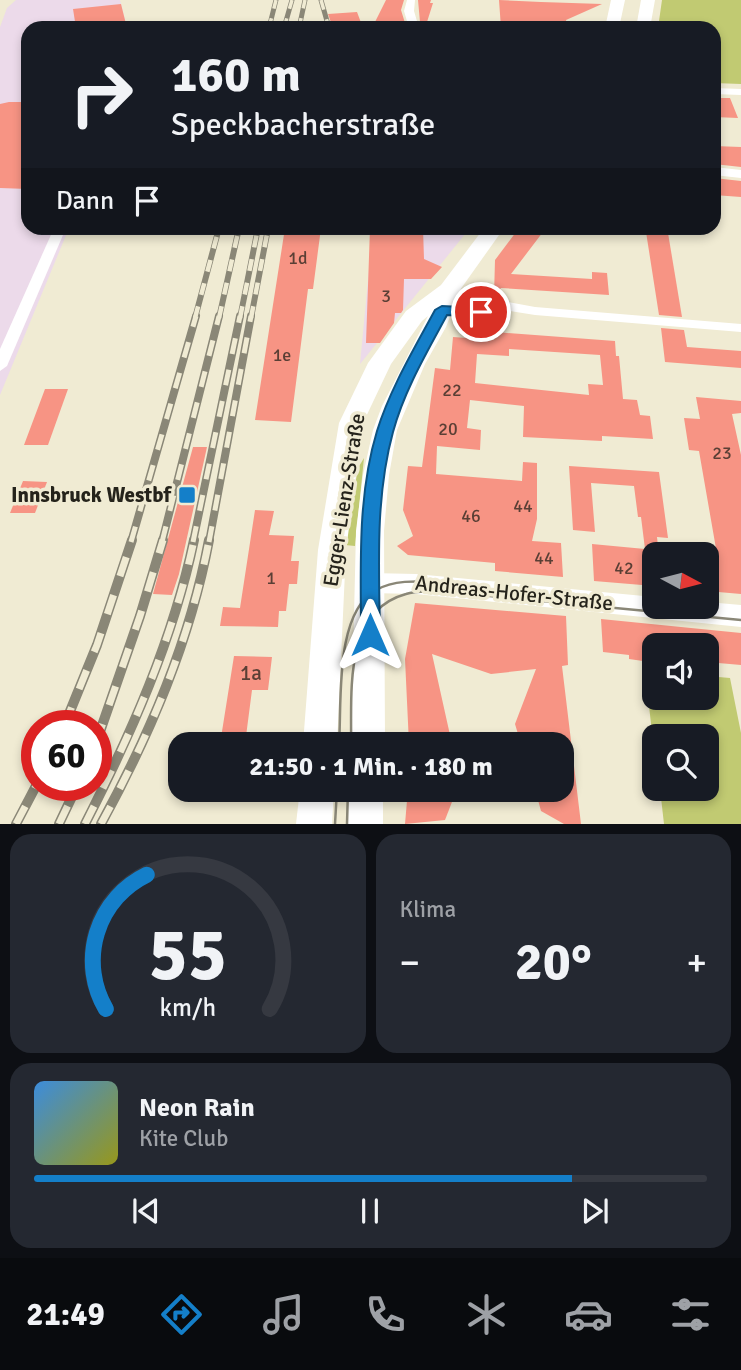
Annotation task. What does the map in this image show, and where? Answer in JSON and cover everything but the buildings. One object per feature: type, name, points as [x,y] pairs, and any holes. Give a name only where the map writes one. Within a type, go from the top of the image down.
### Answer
[{"type":"main road","points":[[614,21],[618,0]]},
{"type":"main road","points":[[629,21],[633,0]]},
{"type":"main road","points":[[644,21],[648,0]]},
{"type":"main road","name":"Egger-Lienz-Straße","points":[[368,732],[372,501],[385,430],[446,300],[490,235]]},
{"type":"main road","name":"Egger-Lienz-Straße","points":[[321,732],[332,550],[351,423],[380,363],[414,316],[446,300]]},
{"type":"main road","points":[[368,386],[389,390],[394,406]]},
{"type":"main road","points":[[329,587],[370,583]]},
{"type":"main road","points":[[314,824],[316,802]]},
{"type":"main road","points":[[365,824],[366,802]]},
{"type":"street","points":[[411,0],[409,11],[412,21]]},
{"type":"street","points":[[721,91],[741,92]]},
{"type":"street","points":[[721,173],[741,174]]},
{"type":"street","points":[[0,366],[57,235]]},
{"type":"street","points":[[446,300],[535,311],[741,328]]},
{"type":"street","points":[[446,300],[535,311]]},
{"type":"street","name":"Andreas-Hofer-Straße","points":[[370,583],[416,584],[741,616]]},
{"type":"shaded area","points":[[16,0],[120,0],[125,21],[21,21],[21,235],[66,235],[0,395],[0,27],[7,8]]},
{"type":"shaded area","points":[[372,235],[464,235],[360,364]]},
{"type":"green space","points":[[662,0],[741,0],[741,84],[721,83],[721,21],[659,21]]},
{"type":"green space","points":[[364,458],[355,546],[345,545],[358,468]]},
{"type":"green space","points":[[719,677],[730,678],[741,733],[741,824],[664,824],[661,801],[719,801],[719,724],[651,724],[649,710],[719,710]]},
{"type":"tram line","points":[[339,732],[343,660],[353,618],[362,602],[376,590],[390,584],[435,582]]},
{"type":"tram line","points":[[351,732],[352,679],[361,635],[371,617],[386,603],[406,594],[438,591],[741,620]]},
{"type":"tram line","points":[[335,824],[336,802]]},
{"type":"tram line","points":[[347,824],[348,802]]},
{"type":"railway","points":[[271,21],[276,0]]},
{"type":"railway","points":[[286,21],[292,0]]},
{"type":"railway","points":[[300,21],[305,0]]},
{"type":"railway","points":[[321,0],[327,21]]},
{"type":"railway","points":[[195,318],[217,235]]},
{"type":"railway","points":[[219,318],[237,235]]},
{"type":"railway","points":[[240,318],[257,235]]},
{"type":"railway","points":[[251,318],[267,235]]},
{"type":"railway","points":[[131,542],[196,316]]},
{"type":"railway","points":[[162,542],[219,316]]},
{"type":"railway","points":[[193,542],[240,316]]},
{"type":"railway","points":[[209,542],[251,316]]},
{"type":"railway","points":[[71,710],[97,645],[132,540]]},
{"type":"railway","points":[[107,710],[163,540]]},
{"type":"railway","points":[[85,824],[149,686],[175,614],[194,540]]},
{"type":"railway","points":[[101,824],[136,756],[166,686],[191,614],[209,540]]},
{"type":"railway","points":[[16,824],[28,801]]},
{"type":"railway","points":[[59,824],[70,801]]},
{"type":"place","name":"Innsbruck Westbf","points":[[187,495]]},
{"type":"route","points":[[370,635],[369,551],[372,501],[385,430],[413,364],[442,310],[481,312]]}]
